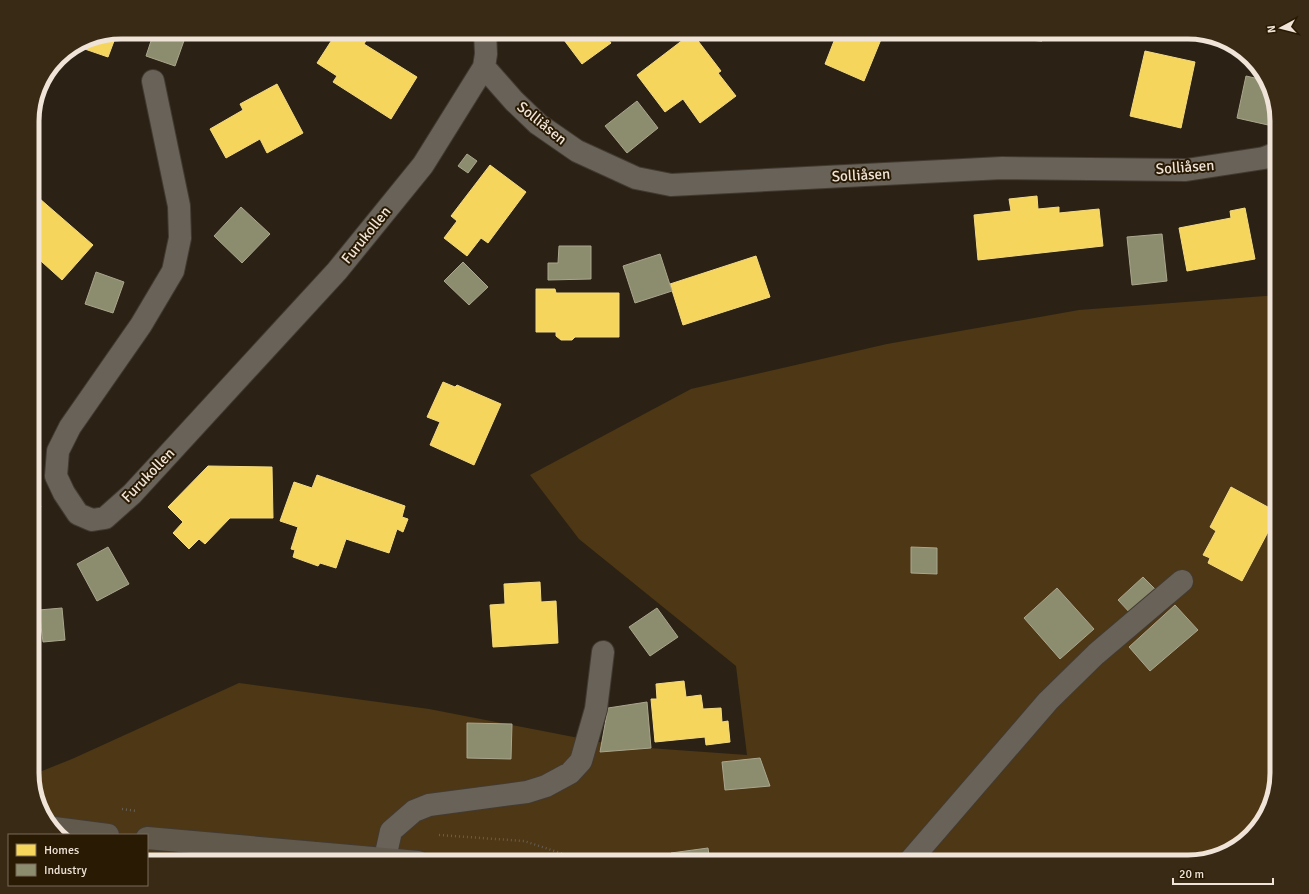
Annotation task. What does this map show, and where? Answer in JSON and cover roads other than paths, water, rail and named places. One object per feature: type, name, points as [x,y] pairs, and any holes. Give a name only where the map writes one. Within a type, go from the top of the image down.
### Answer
[{"type":"main road","points":[[61,829],[100,834]]},
{"type":"main road","points":[[148,838],[349,855]]},
{"type":"street","name":"Furukollen","points":[[153,81],[179,206],[180,238],[173,271],[141,325],[70,427],[58,451],[56,476],[64,493],[78,514],[92,520],[105,518],[132,494],[337,271],[423,165],[484,66],[486,54],[485,39]]},
{"type":"street","name":"Solliåsen","points":[[484,66],[514,101],[538,124],[577,151],[636,178],[670,185],[1002,168],[1186,170],[1264,158],[1270,155]]},
{"type":"street","points":[[915,855],[1048,701],[1096,654],[1182,581]]},
{"type":"street","points":[[386,855],[391,831],[414,811],[428,805],[527,792],[546,786],[570,773],[581,761],[596,709],[603,652]]}]
